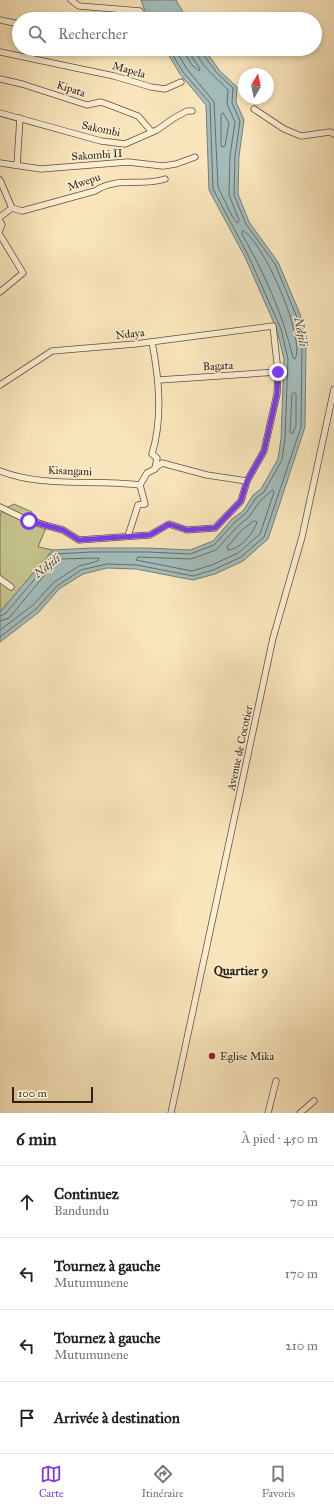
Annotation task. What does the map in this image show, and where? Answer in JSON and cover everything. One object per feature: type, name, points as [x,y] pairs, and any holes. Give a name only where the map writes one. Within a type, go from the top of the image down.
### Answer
[{"type":"street","points":[[71,0],[79,6],[140,11]]},
{"type":"street","points":[[0,20],[12,23]]},
{"type":"street","name":"Mapela","points":[[0,52],[12,55]]},
{"type":"street","name":"Mapela","points":[[19,56],[114,76],[151,87],[165,89],[181,82]]},
{"type":"street","name":"Kipata","points":[[0,79],[22,84],[87,105],[101,102],[138,116],[152,132]]},
{"type":"street","points":[[254,109],[284,129],[301,136],[330,132],[334,134]]},
{"type":"street","name":"Sakombi","points":[[0,113],[101,141],[125,144],[157,130],[174,118],[188,111],[192,111]]},
{"type":"street","points":[[17,165],[20,118]]},
{"type":"street","name":"Sakombi II","points":[[0,163],[41,169],[128,162],[163,166],[176,164],[195,157]]},
{"type":"street","name":"Mwepu","points":[[12,208],[22,211],[94,191],[104,185],[124,181],[152,183],[165,179]]},
{"type":"street","points":[[0,180],[12,208],[0,217]]},
{"type":"street","points":[[0,221],[2,225],[0,230]]},
{"type":"street","points":[[0,235],[23,273],[0,292]]},
{"type":"street","name":"Ndaya","points":[[0,385],[52,350],[152,342],[273,326],[278,372]]},
{"type":"street","points":[[152,342],[159,380],[157,437],[152,454],[157,458],[155,469]]},
{"type":"street","points":[[0,507],[29,521],[63,530],[79,540],[150,535],[169,524],[187,530],[215,528],[241,501],[247,481],[264,451],[277,394],[278,372]]},
{"type":"street","name":"Bagata","points":[[159,380],[278,372]]},
{"type":"street","name":"Avenue de Cocotier","points":[[171,1113],[273,638],[302,537],[334,389]]},
{"type":"street","points":[[128,536],[138,505],[145,504],[140,485],[146,473],[155,469],[162,463],[207,475],[247,481]]},
{"type":"street","name":"Kisangani","points":[[0,470],[17,477],[52,481],[119,482],[140,485]]},
{"type":"street","points":[[0,579],[11,587]]},
{"type":"street","points":[[268,1113],[276,1081]]},
{"type":"street","points":[[300,1113],[314,1100]]},
{"type":"shaded area","points":[[14,504],[32,512],[31,517],[48,523],[38,547],[53,550],[0,612],[0,516],[2,510]]},
{"type":"water","points":[[141,0],[176,0],[183,12],[145,12]]},
{"type":"water","name":"Ndjili","points":[[169,56],[209,56],[220,71],[237,87],[236,102],[244,120],[239,156],[238,194],[249,222],[278,262],[300,314],[306,346],[305,427],[268,539],[243,561],[215,574],[193,580],[136,569],[107,568],[83,574],[59,589],[39,612],[0,642],[0,612],[53,550],[148,548],[190,550],[213,541],[232,519],[243,511],[253,495],[261,489],[278,459],[281,439],[284,359],[277,330],[245,257],[209,190],[206,105],[180,74]]},
{"type":"place","name":"Eglise Mika","points":[[212,1056]]},
{"type":"district","name":"Quartier 9","points":[[241,971]]},
{"type":"route","points":[[29,521],[63,530],[79,540],[150,535],[169,524],[187,530],[215,528],[241,501],[247,481],[264,451],[277,394],[278,372]]}]
